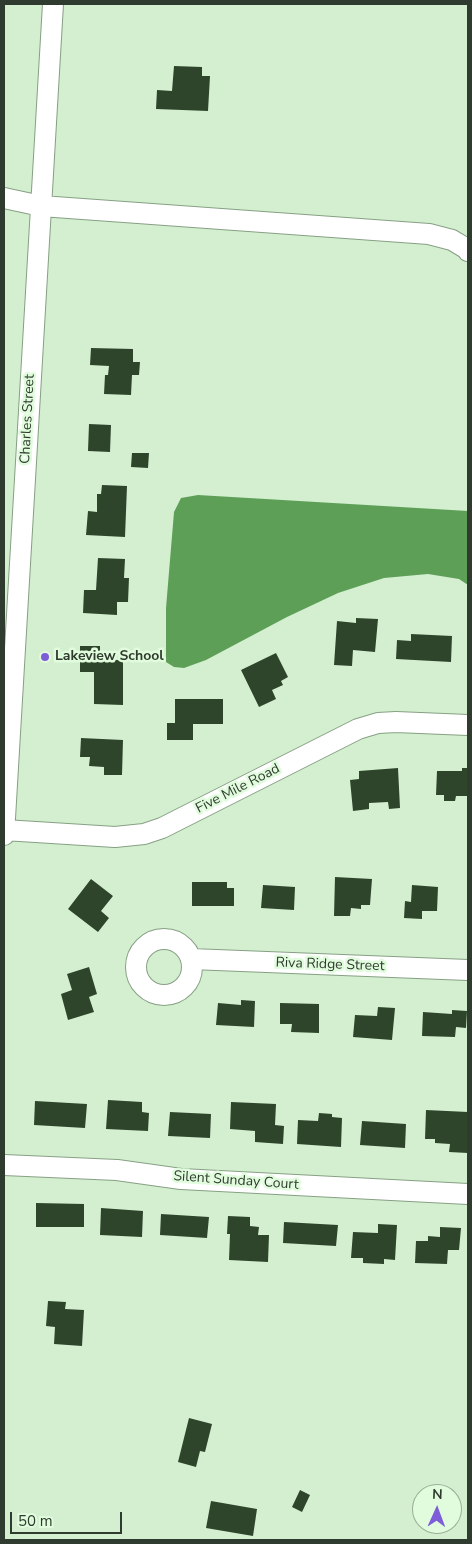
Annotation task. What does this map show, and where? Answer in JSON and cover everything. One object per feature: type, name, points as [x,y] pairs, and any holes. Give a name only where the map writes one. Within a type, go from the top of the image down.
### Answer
[{"type":"street","name":"Charles Street","points":[[4,835],[53,4]]},
{"type":"street","points":[[4,198],[41,206],[429,234],[452,240],[467,249],[468,252]]},
{"type":"street","name":"Five Mile Road","points":[[4,830],[115,837],[144,834],[162,828],[358,729],[378,723],[396,722],[468,725]]},
{"type":"street","name":"Riva Ridge Street","points":[[191,959],[468,970]]},
{"type":"street","name":"Silent Sunday Court","points":[[4,1165],[116,1170],[181,1179],[468,1194]]},
{"type":"shaded area","points":[[198,495],[468,511],[468,585],[459,579],[428,574],[384,578],[338,593],[287,617],[206,660],[184,668],[174,667],[166,662],[166,608],[174,512],[181,498]]},
{"type":"building","points":[[174,66],[202,67],[202,76],[210,76],[208,111],[156,109],[157,90],[172,91]]},
{"type":"building","points":[[91,348],[133,349],[133,362],[140,362],[139,375],[132,375],[131,395],[104,394],[105,375],[108,375],[109,366],[90,365]]},
{"type":"building","points":[[89,424],[111,425],[110,452],[88,451]]},
{"type":"building","points":[[132,453],[149,453],[148,468],[131,467]]},
{"type":"building","points":[[102,485],[127,486],[125,537],[86,535],[88,511],[97,512],[97,494],[101,494]]},
{"type":"building","points":[[98,558],[125,559],[124,578],[129,578],[128,602],[117,602],[117,615],[83,613],[84,590],[96,590]]},
{"type":"building","points":[[356,618],[378,619],[375,652],[353,650],[352,666],[334,665],[337,621],[356,623]]},
{"type":"building","points":[[411,634],[452,636],[451,662],[396,659],[397,640],[411,641]]},
{"type":"building","points":[[80,646],[100,646],[100,660],[123,660],[123,705],[94,704],[94,672],[80,672]]},
{"type":"building","points":[[276,653],[288,677],[281,681],[283,685],[272,690],[276,699],[259,707],[241,670]]},
{"type":"building","points":[[175,699],[223,699],[223,724],[193,724],[193,740],[167,740],[167,723],[175,723]]},
{"type":"building","points":[[81,738],[123,740],[122,775],[104,775],[104,767],[89,766],[90,757],[80,757]]},
{"type":"building","points":[[398,768],[400,808],[389,809],[388,802],[369,803],[369,809],[353,811],[350,780],[359,779],[359,771]]},
{"type":"building","points":[[462,768],[468,768],[468,796],[456,796],[455,801],[444,801],[444,795],[436,795],[437,771],[462,771]]},
{"type":"building","points":[[335,877],[372,879],[370,905],[361,905],[361,909],[351,908],[350,916],[334,916]]},
{"type":"building","points":[[91,879],[113,896],[101,911],[109,918],[98,932],[68,909]]},
{"type":"building","points":[[192,882],[227,882],[227,888],[234,888],[234,906],[192,906]]},
{"type":"building","points":[[263,885],[295,887],[294,910],[261,908]]},
{"type":"building","points":[[412,885],[438,887],[437,911],[422,911],[422,919],[404,918],[405,901],[411,902]]},
{"type":"building","points":[[89,967],[97,994],[89,997],[94,1012],[68,1020],[61,994],[72,990],[67,974]]},
{"type":"building","points":[[241,1000],[255,1001],[254,1027],[216,1025],[218,1003],[241,1005]]},
{"type":"building","points":[[280,1003],[319,1004],[319,1033],[291,1032],[292,1024],[280,1024]]},
{"type":"building","points":[[378,1007],[395,1008],[392,1040],[353,1037],[355,1015],[377,1016]]},
{"type":"building","points":[[452,1010],[467,1011],[466,1028],[456,1027],[455,1037],[422,1036],[423,1012],[452,1014]]},
{"type":"building","points":[[108,1100],[142,1102],[142,1112],[149,1113],[148,1131],[106,1129]]},
{"type":"building","points":[[35,1101],[87,1104],[85,1128],[34,1125]]},
{"type":"building","points":[[231,1102],[276,1104],[275,1125],[284,1126],[283,1144],[255,1142],[255,1131],[230,1129]]},
{"type":"building","points":[[426,1110],[468,1112],[468,1153],[449,1152],[450,1144],[435,1143],[435,1139],[425,1139]]},
{"type":"building","points":[[170,1112],[211,1114],[210,1138],[168,1136]]},
{"type":"building","points":[[319,1113],[332,1114],[332,1117],[342,1118],[341,1147],[297,1144],[298,1120],[318,1121]]},
{"type":"building","points":[[362,1121],[406,1124],[405,1148],[360,1145]]},
{"type":"building","points":[[36,1203],[84,1204],[84,1227],[36,1227]]},
{"type":"building","points":[[101,1208],[143,1211],[142,1237],[100,1235]]},
{"type":"building","points":[[161,1214],[209,1217],[207,1238],[160,1235]]},
{"type":"building","points":[[228,1216],[250,1217],[250,1226],[259,1227],[258,1235],[269,1235],[268,1262],[229,1260],[230,1234],[227,1234]]},
{"type":"building","points":[[284,1222],[338,1225],[336,1246],[283,1243]]},
{"type":"building","points":[[378,1224],[397,1225],[395,1260],[384,1259],[384,1264],[363,1263],[363,1258],[351,1258],[353,1232],[378,1233]]},
{"type":"building","points":[[440,1227],[461,1228],[459,1250],[448,1250],[447,1264],[415,1263],[416,1241],[428,1241],[428,1236],[440,1237]]},
{"type":"building","points":[[48,1301],[66,1302],[65,1309],[84,1310],[82,1346],[54,1344],[55,1327],[46,1326]]},
{"type":"building","points":[[189,1418],[212,1424],[205,1452],[200,1451],[196,1467],[178,1462]]},
{"type":"building","points":[[300,1490],[310,1495],[302,1512],[292,1507]]},
{"type":"building","points":[[211,1501],[257,1509],[253,1536],[206,1528]]},
{"type":"place","name":"Lakeview School","points":[[45,657]]}]
